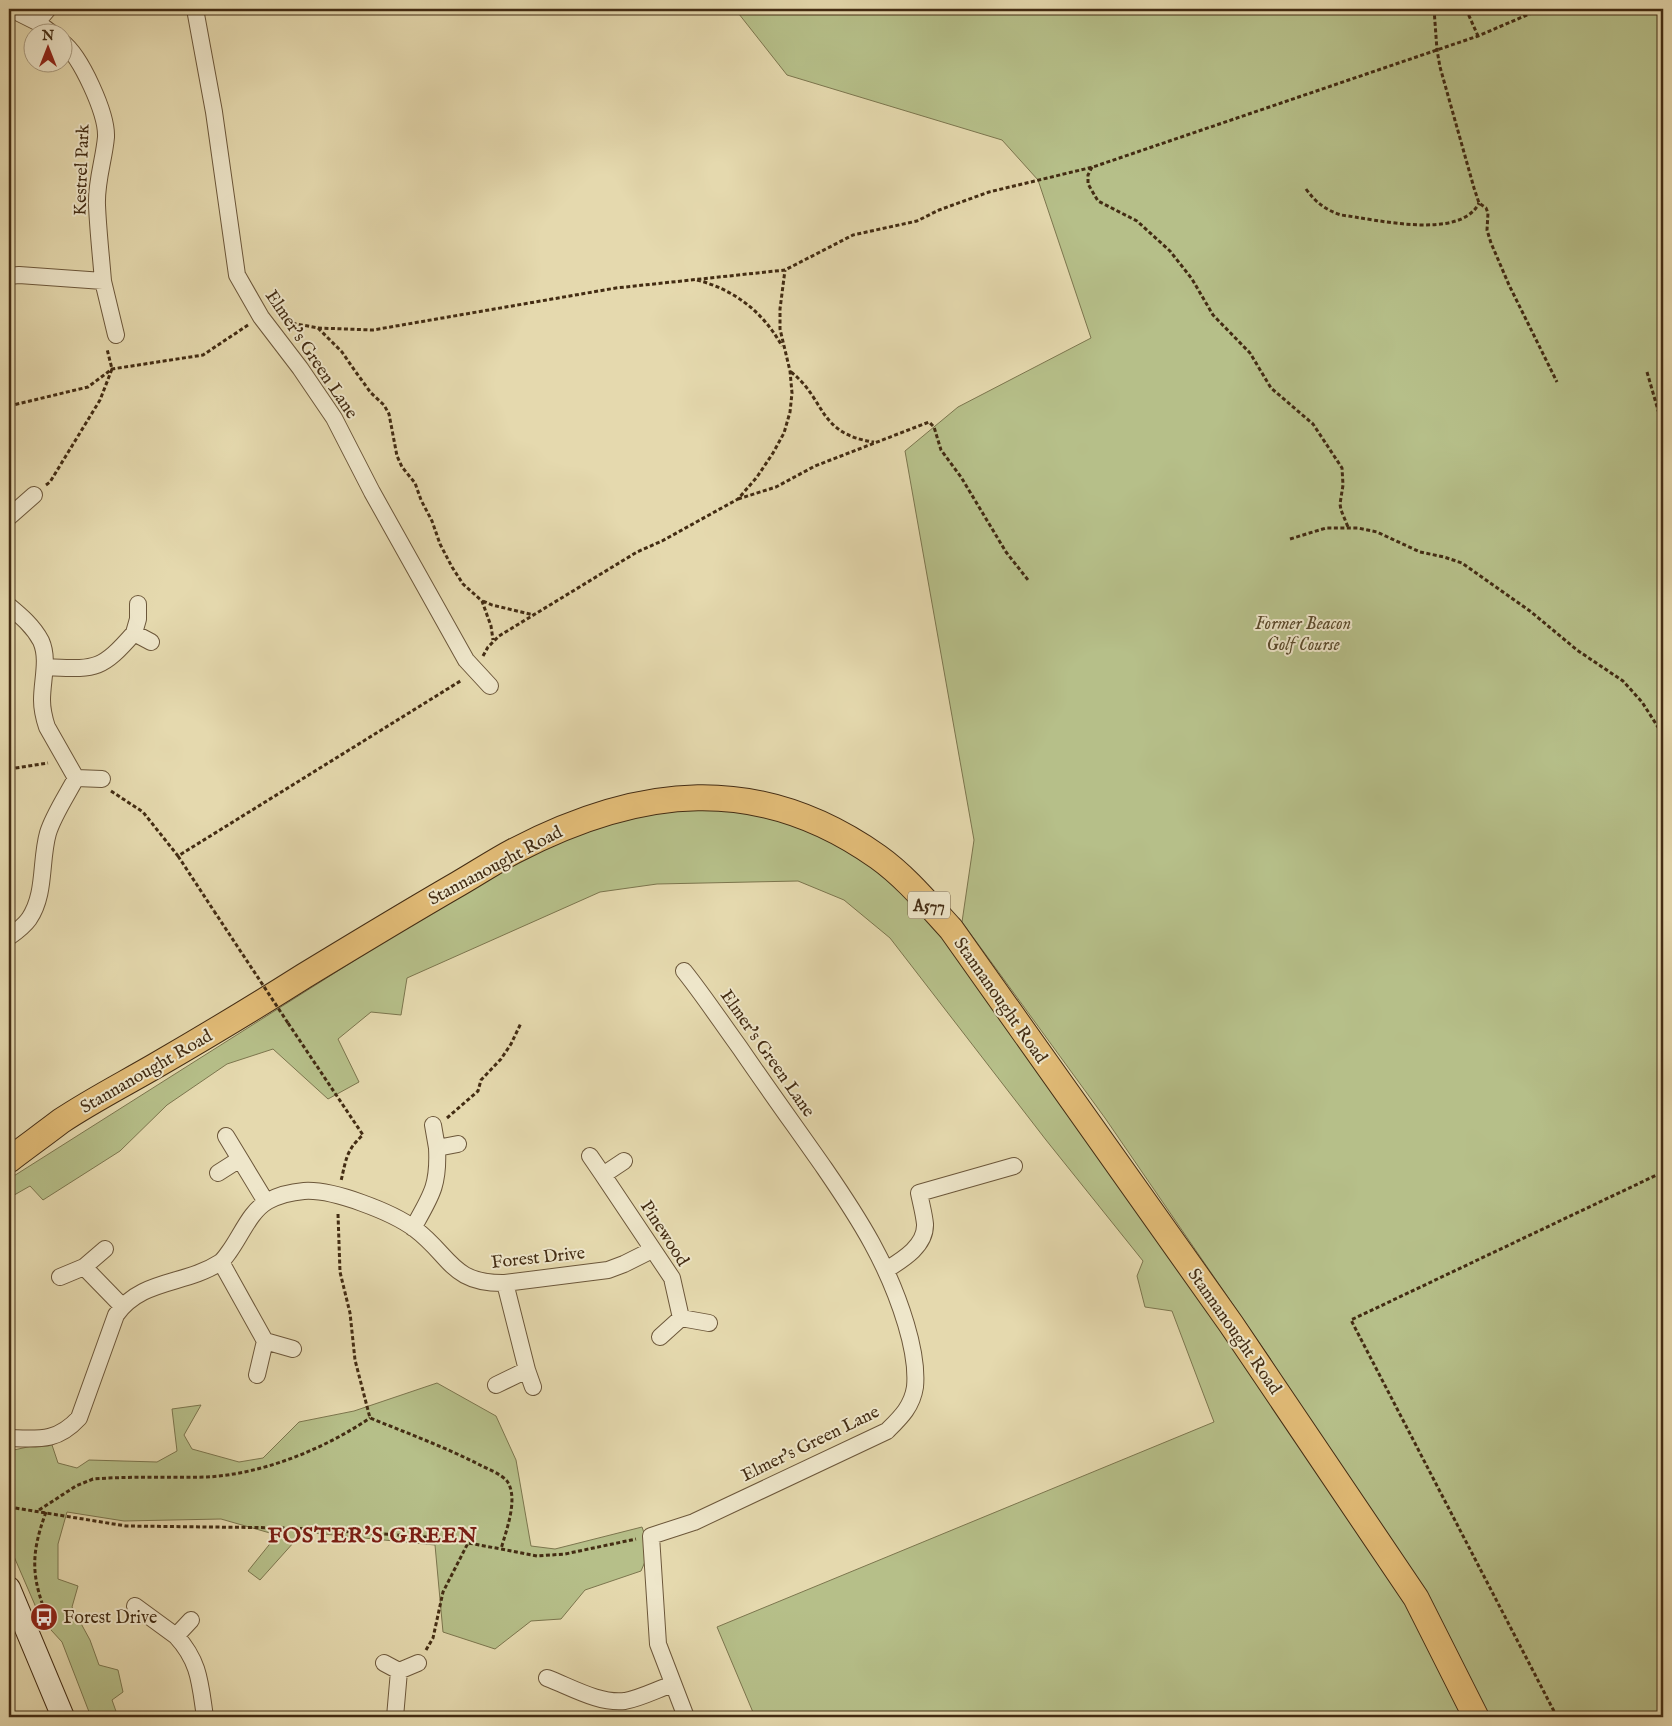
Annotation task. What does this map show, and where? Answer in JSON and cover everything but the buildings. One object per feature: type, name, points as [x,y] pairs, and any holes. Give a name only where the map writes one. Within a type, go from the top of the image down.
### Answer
[{"type":"main road","name":"Stannanought Road","points":[[9,1160],[63,1120],[206,1036],[411,911],[514,851],[569,826],[616,810],[666,799],[708,796],[754,801],[794,812],[837,831],[879,858],[914,888],[951,929],[1231,1324],[1410,1590],[1476,1717]]},
{"type":"main road","name":"Stannanought Road","points":[[9,1137],[63,1120]]},
{"type":"street","points":[[11,9],[37,22],[48,9]]},
{"type":"street","name":"Elmer's Green Lane","points":[[195,9],[214,112],[238,275],[261,316],[334,418],[372,492],[456,644],[466,660],[490,686]]},
{"type":"street","name":"Kestrel Park","points":[[72,50],[88,78],[102,112],[106,135],[98,178],[97,205],[104,281],[116,335]]},
{"type":"street","points":[[9,276],[19,275],[104,281]]},
{"type":"street","points":[[9,517],[34,495]]},
{"type":"street","points":[[45,667],[85,669],[104,663],[134,633],[138,619],[138,604]]},
{"type":"street","points":[[9,606],[34,630],[41,642],[45,667],[42,698],[44,718],[47,727],[76,778]]},
{"type":"street","points":[[134,633],[151,642]]},
{"type":"street","points":[[76,778],[102,779]]},
{"type":"street","points":[[9,937],[28,920],[35,907],[40,892],[45,844],[49,830],[76,778]]},
{"type":"street","name":"Elmer's Green Lane","points":[[655,1535],[694,1522],[886,1430],[904,1414],[911,1401],[915,1373],[913,1347],[900,1306],[886,1270],[860,1221],[777,1099],[739,1048],[710,1004],[684,971]]},
{"type":"street","points":[[413,1228],[432,1195],[436,1182],[438,1170],[437,1148],[433,1125]]},
{"type":"street","points":[[226,1136],[266,1202]]},
{"type":"street","points":[[437,1148],[458,1144]]},
{"type":"street","name":"Pinewood","points":[[590,1156],[672,1278],[682,1318]]},
{"type":"street","points":[[218,1173],[240,1159]]},
{"type":"street","points":[[603,1175],[624,1161]]},
{"type":"street","points":[[886,1270],[910,1254],[919,1242],[926,1226],[919,1193],[1014,1166]]},
{"type":"street","name":"Forest Drive","points":[[9,1438],[34,1439],[52,1437],[68,1430],[79,1418],[116,1315],[122,1306],[139,1293],[194,1275],[221,1262],[252,1217],[266,1202],[285,1193],[306,1190],[326,1192],[379,1210],[413,1228],[430,1241],[449,1263],[460,1272],[472,1279],[488,1283],[505,1283],[608,1270],[652,1250]]},
{"type":"street","points":[[60,1277],[84,1267],[105,1249]]},
{"type":"street","points":[[221,1262],[265,1341],[257,1375]]},
{"type":"street","points":[[84,1267],[122,1306]]},
{"type":"street","points":[[505,1283],[533,1387]]},
{"type":"street","points":[[660,1336],[682,1318],[709,1323]]},
{"type":"street","points":[[265,1341],[293,1349]]},
{"type":"street","points":[[496,1385],[527,1370]]},
{"type":"street","points":[[655,1535],[651,1536],[658,1644],[686,1717]]},
{"type":"street","points":[[9,1588],[63,1717]]},
{"type":"street","points":[[135,1606],[176,1636],[188,1649],[196,1664],[205,1717]]},
{"type":"street","points":[[176,1636],[191,1620]]},
{"type":"street","points":[[384,1663],[399,1671]]},
{"type":"street","points":[[399,1671],[418,1663]]},
{"type":"street","points":[[395,1717],[399,1671]]},
{"type":"street","points":[[547,1678],[591,1695],[617,1701],[628,1700],[673,1684]]},
{"type":"path","points":[[1434,9],[1437,50],[1455,124],[1479,203],[1486,208],[1488,236],[1558,382]]},
{"type":"path","points":[[1466,9],[1478,36]]},
{"type":"path","points":[[9,406],[88,387],[112,369],[202,355],[261,316],[318,328],[373,330],[616,288],[785,270],[853,235],[917,221],[939,210],[989,192],[1093,167],[1478,36],[1541,9]]},
{"type":"path","points":[[1093,167],[1087,179],[1090,190],[1095,197],[1103,204],[1137,221],[1170,251],[1192,279],[1212,315],[1250,353],[1271,388],[1312,424],[1342,468],[1343,486],[1340,504],[1348,527]]},
{"type":"path","points":[[1306,189],[1316,202],[1341,215],[1414,224],[1437,225],[1458,220],[1473,212],[1479,203]]},
{"type":"path","points":[[738,499],[773,453],[784,433],[790,412],[792,393],[790,371],[780,329],[780,309],[785,270]]},
{"type":"path","points":[[694,280],[725,290],[742,299],[766,321],[784,349]]},
{"type":"path","points":[[318,328],[342,352],[384,406],[392,421],[397,456],[402,467],[415,483],[440,544],[463,584],[482,601],[534,615]]},
{"type":"path","points":[[34,495],[50,482],[100,400],[112,369]]},
{"type":"path","points":[[790,371],[802,381],[828,420],[837,429],[851,436],[875,442]]},
{"type":"path","points":[[1648,372],[1660,417]]},
{"type":"path","points":[[178,856],[476,671],[493,641],[637,552],[662,541],[738,499],[776,487],[815,466],[929,422],[934,427],[941,450],[961,477],[1006,552],[1028,580]]},
{"type":"path","points":[[1290,539],[1326,528],[1348,527],[1377,532],[1412,549],[1444,556],[1462,563],[1530,610],[1577,650],[1623,681],[1642,702],[1663,735]]},
{"type":"path","points":[[482,601],[491,626],[493,641]]},
{"type":"path","points":[[9,769],[67,762]]},
{"type":"path","points":[[102,779],[108,790],[143,812],[178,856],[363,1135],[351,1145],[346,1158],[338,1196],[340,1272],[350,1313],[355,1360],[370,1418]]},
{"type":"path","points":[[433,1125],[442,1122],[478,1091],[481,1080],[501,1059],[521,1023]]},
{"type":"path","points":[[1557,1717],[1351,1320],[1663,1172]]},
{"type":"path","points":[[38,1511],[76,1486],[94,1479],[209,1476],[251,1471],[287,1459],[347,1433],[370,1418]]},
{"type":"path","points":[[370,1418],[455,1452],[507,1481],[512,1495],[512,1509],[501,1549]]},
{"type":"path","points":[[9,1506],[126,1526],[294,1528],[428,1537],[537,1556],[565,1554],[655,1535]]},
{"type":"path","points":[[46,1512],[35,1546],[34,1566],[39,1597],[50,1624]]},
{"type":"path","points":[[418,1663],[432,1638],[443,1592],[468,1543]]},
{"type":"green space","name":"Former Beacon Golf Course","points":[[735,9],[1663,9],[1663,1717],[755,1717],[717,1627],[1214,1422],[1172,1311],[1145,1307],[1137,1276],[1143,1261],[1046,1140],[890,938],[844,900],[798,881],[657,884],[600,892],[407,978],[401,1015],[371,1012],[338,1039],[359,1082],[328,1099],[273,1049],[227,1064],[167,1105],[120,1151],[43,1200],[30,1186],[9,1198],[9,1179],[382,943],[534,852],[610,820],[670,807],[726,807],[830,831],[923,905],[1412,1592],[1271,1360],[1105,1118],[962,922],[974,840],[905,451],[958,407],[1091,338],[1038,180],[1002,140],[787,75]]},
{"type":"green space","points":[[437,1383],[496,1416],[516,1460],[531,1546],[555,1549],[642,1527],[650,1550],[641,1571],[585,1590],[561,1619],[531,1621],[495,1649],[443,1632],[435,1545],[303,1532],[260,1580],[248,1571],[277,1535],[221,1519],[124,1521],[67,1512],[58,1544],[58,1579],[78,1586],[72,1607],[90,1640],[99,1665],[118,1670],[123,1692],[112,1700],[118,1717],[91,1717],[62,1642],[41,1619],[9,1545],[9,1451],[51,1442],[58,1463],[77,1468],[89,1460],[157,1462],[177,1451],[172,1409],[201,1405],[184,1435],[192,1449],[239,1462],[263,1458],[299,1422],[354,1411]]},
{"type":"place","name":"Forest Drive","points":[[44,1617]]},
{"type":"district","name":"FOSTER'S GREEN","points":[[373,1534]]}]
